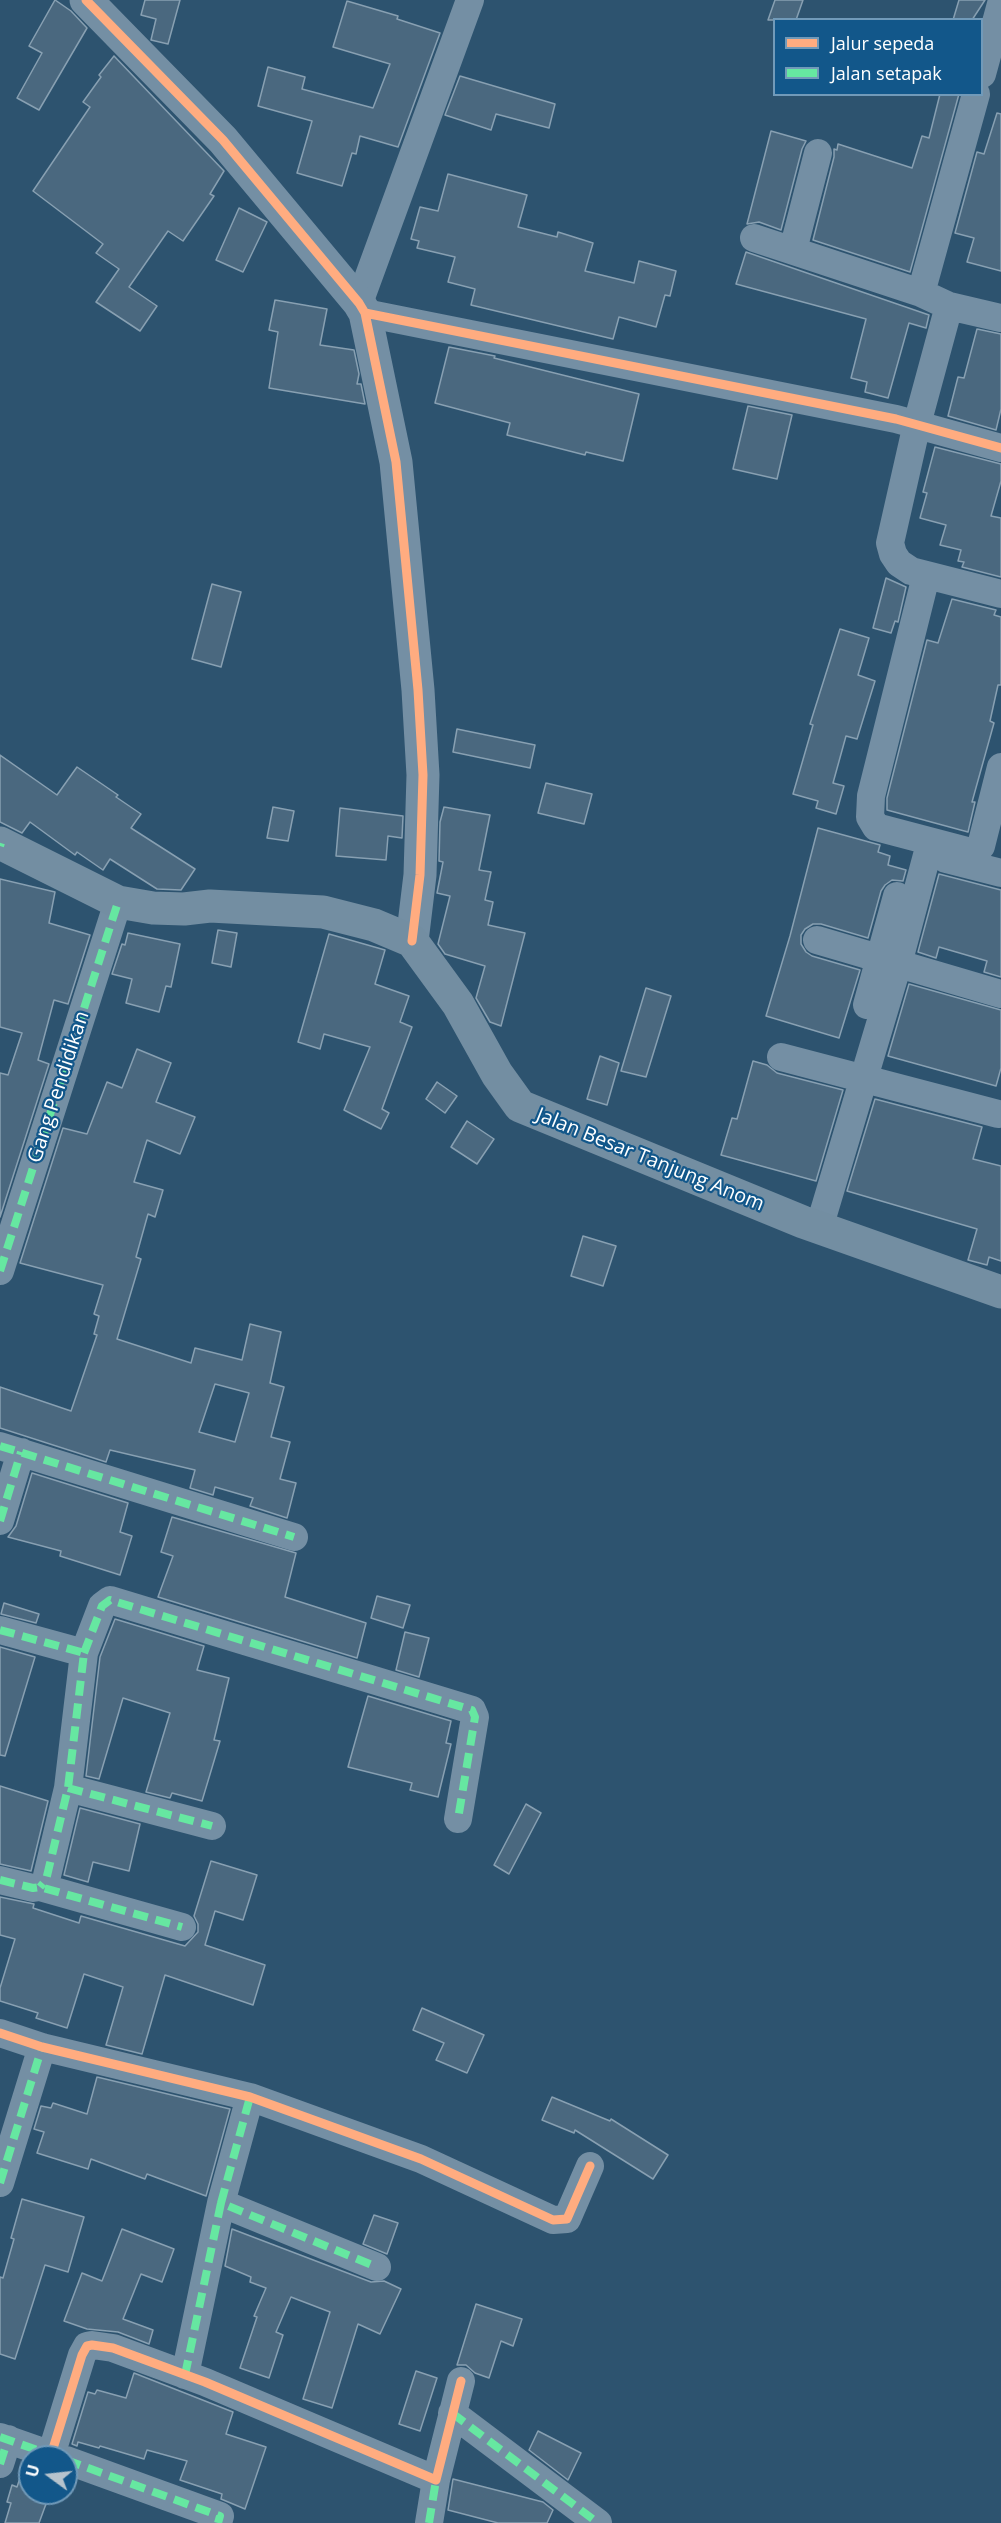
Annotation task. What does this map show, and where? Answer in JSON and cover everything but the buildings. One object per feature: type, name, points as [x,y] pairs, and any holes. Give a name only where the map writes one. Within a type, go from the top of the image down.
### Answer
[{"type":"main road","name":"Jalan Besar Tanjung Anom","points":[[0,844],[118,902],[153,908],[184,909],[210,906],[323,912],[374,924],[412,941],[458,1004],[497,1074],[520,1106],[811,1225],[1001,1292]]},
{"type":"street","points":[[86,0],[223,140],[362,308],[396,462],[418,690],[423,775],[420,875],[412,941]]},
{"type":"street","points":[[362,308],[470,0]]},
{"type":"street","points":[[983,67],[1001,4]]},
{"type":"street","points":[[921,293],[975,96]]},
{"type":"street","points":[[793,250],[818,153]]},
{"type":"street","points":[[754,238],[921,293],[950,306],[1001,318]]},
{"type":"street","points":[[950,306],[917,424],[890,543],[899,563],[911,571],[1001,594]]},
{"type":"street","points":[[362,308],[917,424],[1001,448]]},
{"type":"street","points":[[926,576],[871,796],[870,817],[876,827],[971,852],[981,846],[1001,767]]},
{"type":"street","points":[[871,841],[1001,873]]},
{"type":"street","points":[[811,1225],[857,1077],[918,852]]},
{"type":"street","name":"Gang Pendidikan","points":[[0,1271],[118,902]]},
{"type":"street","points":[[817,940],[1001,994]]},
{"type":"street","points":[[781,1057],[998,1114]]},
{"type":"street","points":[[0,1521],[11,1449],[294,1537]]},
{"type":"street","points":[[40,1887],[46,1880],[68,1788],[84,1653],[102,1606],[110,1600],[472,1710],[475,1717],[458,1819]]},
{"type":"street","points":[[0,1630],[84,1653]]},
{"type":"street","points":[[68,1788],[212,1826]]},
{"type":"street","points":[[0,1880],[33,1888],[40,1887],[182,1927]]},
{"type":"street","points":[[0,2034],[42,2047],[250,2097],[421,2159],[553,2220],[567,2219],[591,2166]]},
{"type":"street","points":[[0,2183],[42,2047]]},
{"type":"street","points":[[185,2375],[221,2203],[250,2097]]},
{"type":"street","points":[[221,2203],[377,2267]]},
{"type":"street","points":[[61,2445],[82,2355],[87,2346],[99,2345],[185,2375],[436,2480]]},
{"type":"street","points":[[429,2523],[436,2480],[461,2381]]},
{"type":"street","points":[[452,2413],[598,2523]]},
{"type":"street","points":[[3,2447],[18,2450]]},
{"type":"street","points":[[78,2464],[220,2516],[218,2523]]},
{"type":"marked path","points":[[0,1271],[118,902]]},
{"type":"marked path","points":[[0,1446],[294,1537]]},
{"type":"marked path","points":[[0,1521],[21,1452]]},
{"type":"marked path","points":[[84,1653],[102,1606],[110,1600],[472,1710],[475,1717],[458,1819]]},
{"type":"marked path","points":[[0,1630],[84,1653],[68,1788],[46,1880],[40,1887]]},
{"type":"marked path","points":[[68,1788],[212,1826]]},
{"type":"marked path","points":[[0,1880],[33,1888],[40,1887],[182,1927]]},
{"type":"marked path","points":[[0,2183],[42,2047]]},
{"type":"marked path","points":[[221,2203],[250,2097]]},
{"type":"marked path","points":[[185,2375],[221,2203],[377,2267]]},
{"type":"marked path","points":[[452,2413],[598,2523]]},
{"type":"marked path","points":[[0,2437],[23,2445]]},
{"type":"marked path","points":[[0,2464],[8,2439]]},
{"type":"marked path","points":[[78,2464],[220,2516],[218,2523]]},
{"type":"marked path","points":[[429,2523],[436,2480]]},
{"type":"cycle path","points":[[86,0],[223,140],[365,313],[396,462],[418,690],[423,775],[420,875],[412,941]]},
{"type":"cycle path","points":[[365,313],[896,419],[1001,448]]},
{"type":"cycle path","points":[[0,2033],[42,2047],[250,2097],[421,2159],[553,2220],[567,2219],[590,2166]]},
{"type":"cycle path","points":[[54,2445],[82,2355],[87,2346],[92,2345],[113,2348],[205,2382],[436,2480],[461,2381]]}]
